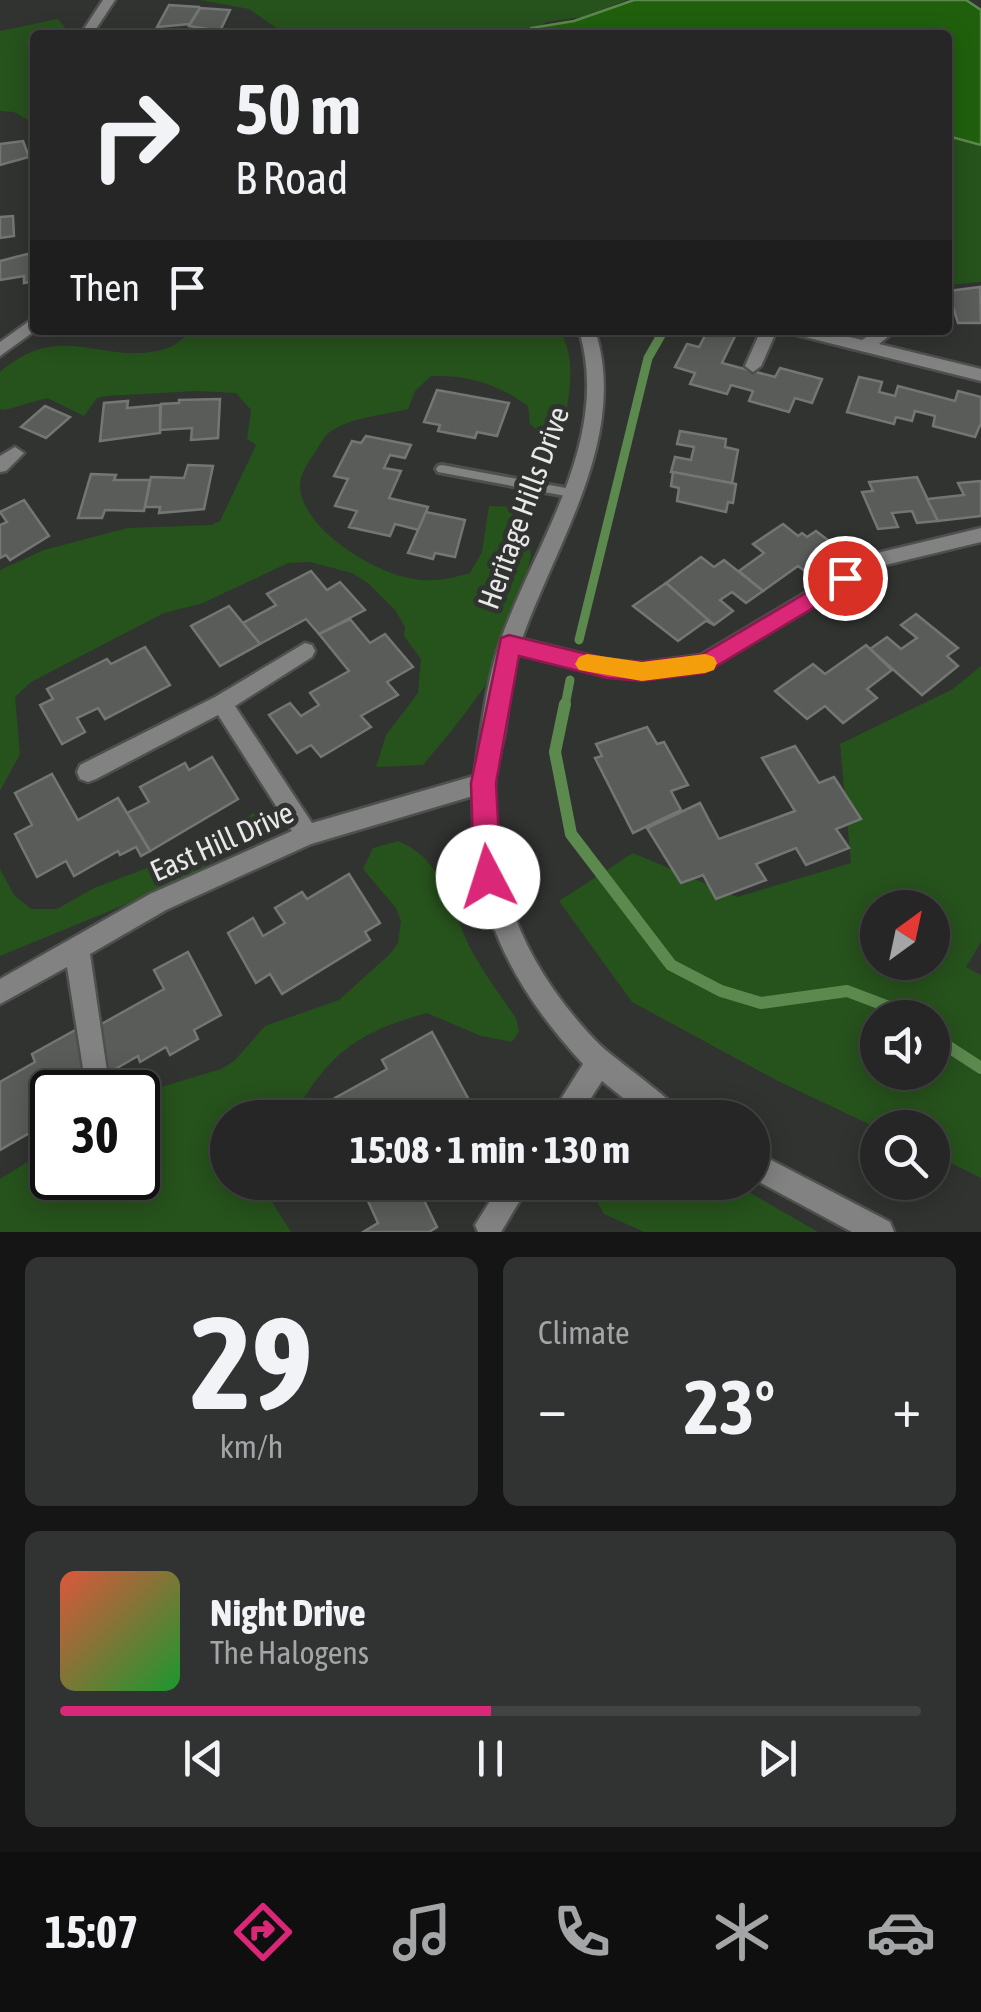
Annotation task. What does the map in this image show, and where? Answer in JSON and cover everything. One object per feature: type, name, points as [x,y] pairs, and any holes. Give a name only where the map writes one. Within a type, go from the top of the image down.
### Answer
[{"type":"street","points":[[93,30],[108,0]]},
{"type":"street","points":[[0,351],[30,326]]},
{"type":"street","name":"Heritage Hills Drive","points":[[588,335],[597,366],[598,396],[591,432],[509,644],[484,783],[488,877],[502,926],[552,1010],[598,1064],[646,1100]]},
{"type":"street","points":[[754,366],[767,335]]},
{"type":"street","points":[[818,335],[981,375]]},
{"type":"street","points":[[864,347],[881,335]]},
{"type":"street","points":[[0,466],[15,453]]},
{"type":"street","points":[[509,644],[607,668],[642,671],[705,664],[876,560],[981,535]]},
{"type":"street","points":[[88,772],[222,704],[305,651]]},
{"type":"street","points":[[222,704],[308,836]]},
{"type":"street","name":"East Hill Drive","points":[[0,992],[158,902],[308,836],[484,783]]},
{"type":"street","points":[[77,948],[94,1070]]},
{"type":"street","points":[[574,1100],[598,1064]]},
{"type":"street","points":[[770,1173],[880,1232]]},
{"type":"street","points":[[489,1225],[506,1200]]},
{"type":"lane","points":[[442,468],[570,494]]},
{"type":"shaded area","points":[[200,0],[627,0],[582,17],[546,22],[535,30],[282,30],[249,9]]},
{"type":"shaded area","points":[[634,0],[966,0],[981,10],[981,145],[952,137],[952,30],[530,30],[574,21]]},
{"type":"shaded area","points":[[58,19],[65,27],[30,30],[30,121],[14,112],[0,111],[0,31]]},
{"type":"shaded area","points":[[952,139],[981,143],[981,282],[952,285]]},
{"type":"shaded area","points":[[187,335],[562,335],[569,353],[570,388],[565,424],[548,439],[530,424],[528,406],[506,392],[470,379],[431,376],[415,391],[408,409],[359,419],[330,432],[301,479],[300,489],[314,519],[342,546],[377,567],[417,579],[440,580],[470,573],[482,552],[489,506],[518,507],[525,521],[531,555],[504,656],[458,723],[423,765],[376,767],[386,735],[418,693],[421,659],[404,636],[405,627],[395,610],[352,573],[310,562],[288,563],[203,603],[164,613],[31,682],[15,697],[20,754],[0,791],[0,570],[44,550],[127,528],[212,525],[220,521],[256,445],[247,439],[251,410],[236,393],[106,396],[97,398],[84,416],[47,398],[5,410],[0,409],[0,372],[23,356],[44,348],[65,346],[145,353],[171,347]]},
{"type":"shaded area","points":[[981,666],[981,942],[966,967],[981,975],[981,1178],[950,1162],[950,1110],[860,1110],[860,1120],[778,1081],[632,1002],[559,901],[633,853],[737,897],[851,863],[840,744],[953,689]]},
{"type":"shaded area","points":[[254,813],[259,822],[247,844],[163,889],[0,956],[0,869],[14,895],[31,909],[57,909],[94,888],[163,862]]},
{"type":"shaded area","points":[[398,841],[427,861],[437,874],[473,953],[516,1018],[519,1031],[512,1042],[481,1036],[427,1013],[381,1028],[347,1049],[332,1061],[303,1100],[210,1100],[210,1200],[271,1200],[291,1232],[0,1232],[0,1179],[30,1161],[30,1200],[160,1200],[160,1087],[221,1069],[234,1061],[265,1026],[339,1000],[398,943],[401,921],[396,908],[363,869],[373,848]]},
{"type":"shaded area","points":[[596,1200],[762,1200],[818,1232],[644,1232],[604,1214]]},
{"type":"building","points":[[169,5],[200,8],[190,24],[157,27]]},
{"type":"building","points":[[200,8],[230,10],[220,30],[189,26]]},
{"type":"building","points":[[23,141],[29,157],[0,165],[0,144]]},
{"type":"building","points":[[13,216],[14,236],[0,238],[0,217]]},
{"type":"building","points":[[30,253],[30,282],[24,283],[24,276],[0,280],[0,261]]},
{"type":"building","points":[[980,287],[981,323],[958,323],[952,290]]},
{"type":"building","points":[[705,335],[736,335],[722,363],[775,377],[780,368],[822,379],[812,403],[795,398],[789,412],[749,401],[753,391],[731,385],[727,394],[690,384],[695,373],[675,367],[687,344],[699,347]]},
{"type":"building","points":[[859,377],[882,382],[879,392],[895,396],[898,386],[955,401],[958,391],[981,397],[981,423],[975,437],[933,426],[935,416],[915,411],[912,421],[896,417],[894,424],[847,412]]},
{"type":"building","points":[[437,390],[509,403],[497,436],[477,432],[475,438],[438,431],[440,425],[424,422]]},
{"type":"building","points":[[220,399],[218,438],[191,440],[192,428],[160,430],[161,404]]},
{"type":"building","points":[[128,401],[127,408],[160,405],[160,433],[100,441],[104,403]]},
{"type":"building","points":[[45,406],[70,417],[46,438],[21,427]]},
{"type":"building","points":[[680,431],[726,439],[725,447],[738,450],[732,483],[671,472],[675,457],[691,460],[694,447],[677,444]]},
{"type":"building","points":[[366,436],[411,445],[405,458],[390,455],[384,468],[401,471],[389,498],[428,507],[419,530],[395,524],[390,536],[349,527],[357,511],[335,506],[348,479],[334,476],[352,441],[361,443]]},
{"type":"building","points":[[188,465],[213,466],[204,509],[159,513],[160,507],[145,507],[151,477],[184,478]]},
{"type":"building","points":[[673,472],[736,484],[733,503],[728,502],[726,512],[677,501],[679,488],[671,486]]},
{"type":"building","points":[[91,474],[116,475],[114,480],[150,480],[144,511],[105,510],[102,518],[78,518]]},
{"type":"building","points":[[917,477],[938,521],[917,523],[912,511],[892,513],[898,527],[878,529],[862,492],[873,491],[869,482]]},
{"type":"building","points":[[981,481],[981,516],[938,521],[927,499],[964,495],[958,483]]},
{"type":"building","points":[[24,500],[49,536],[10,560],[6,555],[0,558],[0,525],[7,522],[0,512]]},
{"type":"building","points":[[426,512],[465,520],[455,557],[435,553],[433,559],[408,553]]},
{"type":"building","points":[[783,524],[798,536],[802,533],[807,537],[816,531],[849,556],[816,579],[798,566],[763,591],[739,571],[764,553],[753,544]]},
{"type":"building","points":[[701,557],[714,567],[724,560],[763,591],[746,603],[732,592],[720,600],[733,611],[714,625],[666,583]]},
{"type":"building","points":[[311,571],[327,590],[340,582],[365,610],[319,634],[306,619],[260,644],[243,623],[276,605],[267,594]]},
{"type":"building","points":[[666,583],[714,625],[706,621],[678,641],[633,606]]},
{"type":"building","points":[[229,606],[260,644],[220,666],[191,626]]},
{"type":"building","points":[[916,614],[958,648],[947,656],[958,666],[922,695],[870,649],[887,637],[901,649],[917,638],[901,625]]},
{"type":"building","points":[[350,619],[370,643],[385,634],[413,667],[387,682],[398,695],[361,716],[371,727],[321,757],[311,745],[297,753],[269,715],[290,703],[301,716],[319,705],[310,693],[349,671],[319,634]]},
{"type":"building","points":[[866,645],[892,670],[867,689],[877,698],[843,723],[825,706],[807,719],[775,691],[813,664],[825,674]]},
{"type":"building","points":[[145,647],[170,685],[105,719],[98,708],[77,718],[85,732],[62,744],[40,705],[53,699],[47,689],[107,659],[111,664]]},
{"type":"building","points":[[647,727],[657,744],[664,742],[688,785],[671,791],[681,810],[633,833],[595,758],[602,756],[596,744]]},
{"type":"building","points":[[795,746],[819,783],[834,777],[861,819],[836,829],[849,848],[806,865],[796,848],[756,864],[766,880],[716,899],[703,875],[681,883],[647,828],[700,803],[719,839],[795,811],[762,758]]},
{"type":"building","points":[[212,757],[238,799],[150,851],[127,813],[149,802],[140,787],[185,763],[189,770]]},
{"type":"building","points":[[52,774],[78,820],[118,798],[150,851],[141,856],[136,847],[120,855],[118,851],[74,876],[66,861],[37,877],[15,834],[32,825],[15,793]]},
{"type":"building","points":[[349,874],[380,923],[365,932],[370,940],[282,994],[270,974],[256,983],[228,933],[253,918],[263,936],[285,923],[275,908],[302,892],[307,899]]},
{"type":"building","points":[[188,952],[221,1015],[194,1030],[198,1039],[170,1055],[166,1047],[140,1062],[138,1056],[114,1070],[92,1070],[80,1036],[164,989],[154,970]]},
{"type":"building","points":[[77,1029],[91,1070],[30,1070],[30,1133],[0,1150],[0,1082],[35,1062],[32,1054]]},
{"type":"building","points":[[432,1032],[469,1100],[336,1100],[387,1069],[382,1060]]},
{"type":"building","points":[[367,1200],[424,1200],[437,1227],[429,1232],[363,1232],[378,1223]]},
{"type":"waterway","points":[[579,640],[648,358],[661,335]]},
{"type":"waterway","points":[[565,706],[570,680]]},
{"type":"waterway","points":[[565,704],[555,752],[571,834],[671,965],[721,991],[761,1003],[847,991],[871,1000]]},
{"type":"waterway","points":[[950,1048],[981,1068]]},
{"type":"slow traffic","points":[[587,664],[642,671],[705,663]]},
{"type":"route","points":[[488,877],[484,783],[509,644],[607,668],[642,671],[705,664],[845,578]]}]
